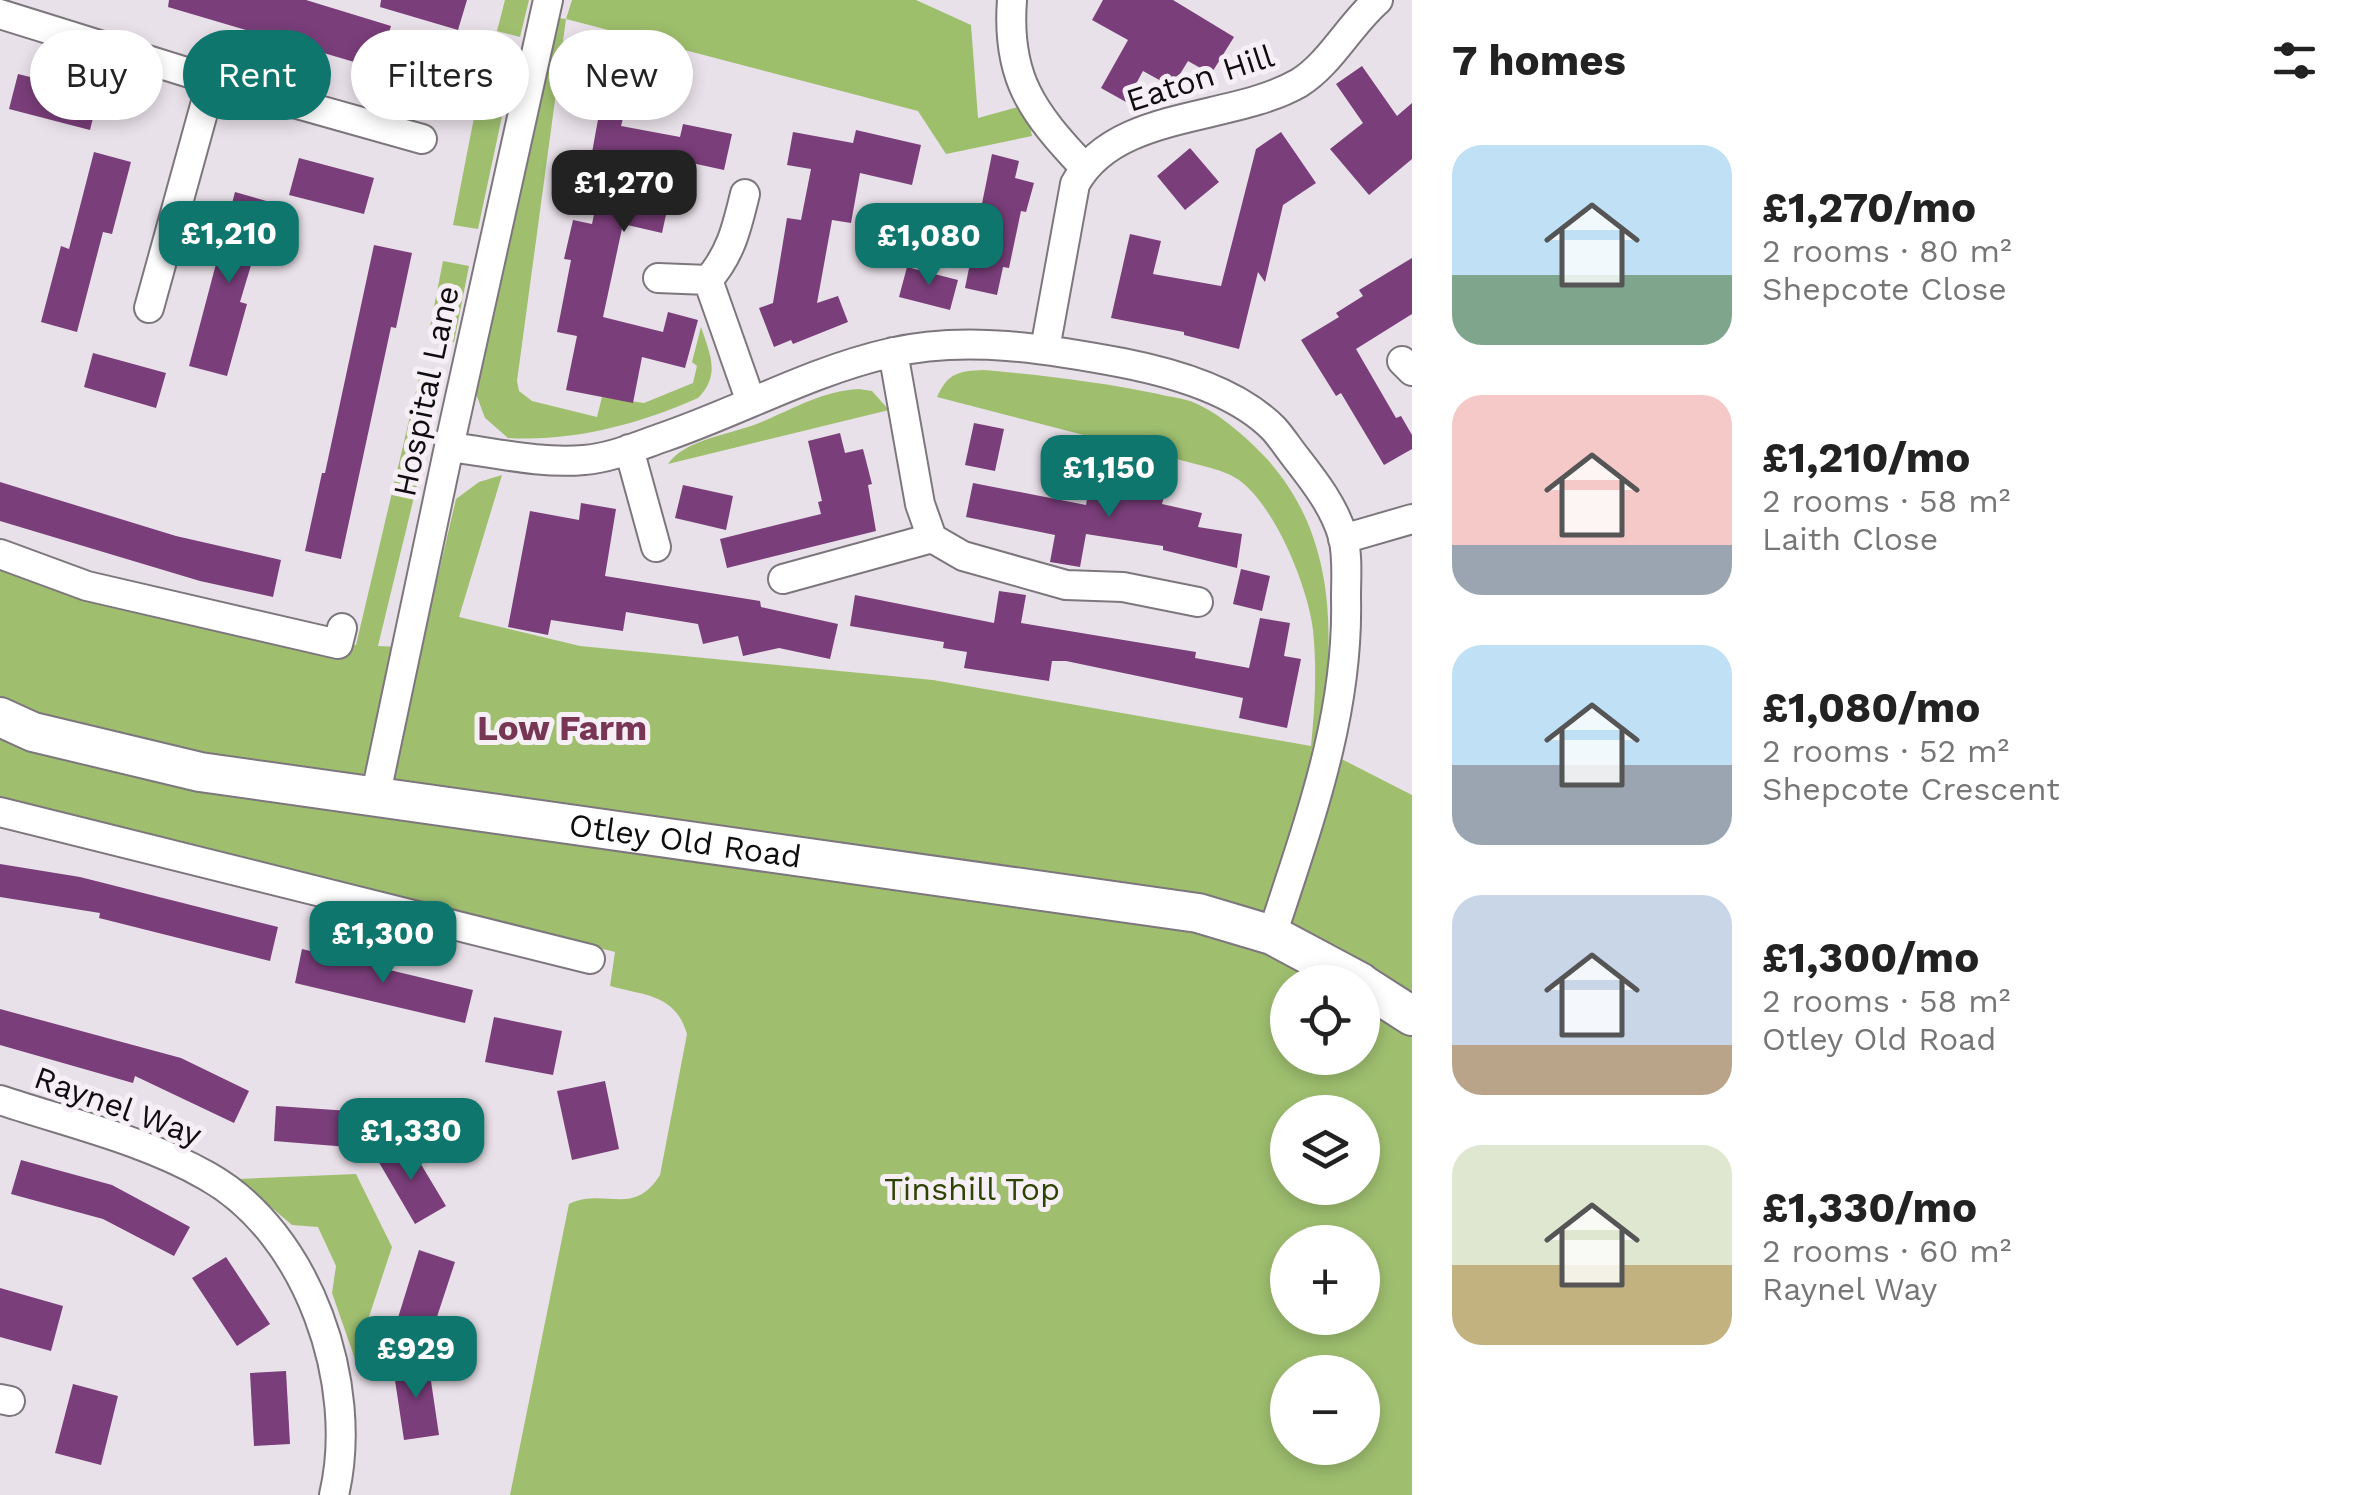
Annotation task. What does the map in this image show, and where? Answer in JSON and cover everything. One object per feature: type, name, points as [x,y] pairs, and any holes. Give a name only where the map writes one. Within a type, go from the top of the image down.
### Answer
[{"type":"street","name":"Hospital Lane","points":[[376,798],[448,446],[548,0]]},
{"type":"street","points":[[1012,0],[1010,24],[1016,72],[1050,132],[1084,167],[1074,184],[1045,349]]},
{"type":"street","name":"Eaton Hill","points":[[1084,167],[1120,141],[1161,125],[1274,96],[1304,80],[1378,0]]},
{"type":"street","points":[[0,14],[183,71]]},
{"type":"street","points":[[331,113],[422,139]]},
{"type":"street","points":[[150,308],[201,120]]},
{"type":"street","points":[[658,278],[708,280],[724,263],[745,194]]},
{"type":"street","points":[[708,280],[751,402]]},
{"type":"street","points":[[448,446],[558,461],[588,460],[630,450],[693,427],[801,380],[893,352],[961,346],[1045,349],[1164,371],[1235,400],[1272,428],[1326,500],[1343,539],[1347,636],[1343,685],[1328,759],[1272,935]]},
{"type":"street","points":[[893,352],[920,504],[932,538],[963,556],[1066,584],[1122,587],[1198,602]]},
{"type":"street","points":[[630,450],[656,547]]},
{"type":"street","points":[[1343,539],[1412,519]]},
{"type":"street","points":[[783,579],[932,538]]},
{"type":"street","points":[[0,554],[87,586],[338,644],[342,628]]},
{"type":"street","name":"Otley Old Road","points":[[0,717],[33,732],[200,772],[1198,912],[1272,935],[1328,965]]},
{"type":"street","points":[[0,812],[590,959]]},
{"type":"street","name":"Otley Old Road","points":[[1380,995],[1412,1016]]},
{"type":"street","name":"Raynel Way","points":[[0,1100],[155,1151],[210,1177],[252,1209],[292,1260],[317,1314],[335,1368],[342,1423],[334,1495]]},
{"type":"green space","points":[[505,0],[529,0],[522,30],[497,30]]},
{"type":"green space","points":[[572,0],[916,0],[971,25],[978,118],[1025,105],[1032,136],[946,154],[918,111],[693,52],[693,30],[608,30],[566,19]]},
{"type":"green space","points":[[558,18],[566,19],[565,30],[555,30]]},
{"type":"green space","points":[[549,59],[549,120],[552,120],[517,381],[519,391],[532,401],[597,417],[602,397],[644,403],[693,383],[697,366],[692,362],[701,327],[711,373],[698,398],[653,416],[557,437],[508,438],[485,418],[476,394]]},
{"type":"green space","points":[[474,120],[501,120],[478,229],[453,225]]},
{"type":"green space","points":[[443,261],[469,266],[454,342],[428,337]]},
{"type":"green space","name":"Tinshill Top","points":[[984,370],[1093,382],[1195,403],[1234,428],[1267,459],[1291,490],[1308,524],[1320,559],[1329,633],[1318,747],[1412,795],[1412,1495],[510,1495],[569,1204],[595,1198],[629,1199],[650,1188],[660,1175],[687,1034],[682,1021],[658,999],[610,986],[615,952],[70,814],[0,801],[0,555],[338,644],[356,645],[420,374],[442,381],[378,646],[421,648],[456,499],[479,482],[502,475],[459,617],[580,646],[933,680],[1311,746],[1315,674],[1310,612],[1288,549],[1252,492],[1236,478],[1211,468],[937,397],[950,378]]},
{"type":"green space","points":[[859,389],[872,391],[889,410],[668,464],[685,449],[707,439],[754,425],[818,398]]},
{"type":"green space","points":[[356,1174],[392,1247],[355,1359],[332,1293],[336,1266],[318,1227],[292,1225],[238,1179]]},
{"type":"building","points":[[169,0],[306,0],[391,26],[390,30],[351,30],[351,61],[331,55],[331,30],[246,30],[168,7]]},
{"type":"building","points":[[381,0],[467,0],[458,30],[380,7]]},
{"type":"building","points":[[1103,0],[1173,0],[1234,37],[1211,74],[1188,61],[1172,87],[1143,71],[1126,102],[1101,88],[1128,40],[1092,20]]},
{"type":"building","points":[[1362,66],[1397,116],[1412,103],[1412,159],[1369,195],[1330,149],[1363,123],[1336,84]]},
{"type":"building","points":[[18,74],[30,77],[30,114],[9,109]]},
{"type":"building","points":[[51,120],[92,120],[90,130]]},
{"type":"building","points":[[598,120],[623,120],[621,126],[680,137],[683,124],[732,134],[724,170],[678,160],[662,233],[623,224],[603,317],[663,332],[668,312],[698,320],[685,368],[642,357],[633,403],[566,390],[577,336],[557,332],[571,260],[564,259],[573,220],[592,224],[605,161],[591,158]]},
{"type":"building","points":[[856,130],[921,145],[912,185],[860,173],[851,223],[832,220],[817,303],[838,296],[848,322],[793,344],[791,340],[774,347],[759,308],[773,303],[787,218],[801,220],[811,169],[787,165],[793,132],[853,143]]},
{"type":"building","points":[[1281,132],[1316,183],[1283,205],[1265,282],[1258,272],[1239,349],[1184,332],[1111,318],[1130,234],[1161,241],[1153,274],[1221,286],[1256,149]]},
{"type":"building","points":[[1190,148],[1219,182],[1185,210],[1157,176]]},
{"type":"building","points":[[94,152],[131,162],[112,234],[103,232],[77,332],[41,322],[61,246],[69,249]]},
{"type":"building","points":[[992,154],[1019,161],[1015,178],[1034,183],[1026,212],[1021,211],[1009,268],[1003,267],[997,295],[965,288]]},
{"type":"building","points":[[299,158],[374,178],[364,214],[289,195]]},
{"type":"building","points":[[235,192],[270,202],[240,302],[247,304],[227,376],[189,366]]},
{"type":"building","points":[[374,245],[412,253],[396,328],[391,327],[341,559],[305,551]]},
{"type":"building","points":[[1412,258],[1412,314],[1356,349],[1396,418],[1401,416],[1412,435],[1412,449],[1384,465],[1341,393],[1336,396],[1301,340],[1339,317],[1336,313],[1363,296],[1359,290]]},
{"type":"building","points":[[907,267],[958,280],[950,310],[899,297]]},
{"type":"building","points":[[93,353],[166,373],[156,408],[84,387]]},
{"type":"building","points":[[974,423],[1004,429],[995,471],[965,465]]},
{"type":"building","points":[[840,433],[845,453],[863,449],[872,484],[868,485],[876,531],[727,568],[720,539],[821,514],[818,502],[822,501],[808,441]]},
{"type":"building","points":[[1142,463],[1171,469],[1162,504],[1202,513],[1198,527],[1242,534],[1237,568],[1163,550],[1163,546],[1086,534],[1080,567],[1050,562],[1055,535],[966,517],[973,483],[1086,505],[1089,487],[1135,495]]},
{"type":"building","points":[[0,482],[176,536],[281,560],[273,597],[200,581],[0,521]]},
{"type":"building","points":[[683,485],[733,496],[726,530],[675,518]]},
{"type":"building","points":[[581,503],[616,509],[605,576],[760,601],[761,607],[838,624],[830,659],[779,648],[743,656],[738,636],[703,644],[698,624],[626,612],[623,631],[551,620],[548,635],[508,627],[530,511],[579,520]]},
{"type":"building","points":[[1241,569],[1270,576],[1262,611],[1233,604]]},
{"type":"building","points":[[999,591],[1026,595],[1021,623],[1196,652],[1195,658],[1249,668],[1260,618],[1290,623],[1284,656],[1301,659],[1287,728],[1239,718],[1243,698],[1066,661],[1052,661],[1049,681],[964,668],[967,652],[943,648],[944,642],[850,626],[855,595],[994,623]]},
{"type":"building","points":[[0,864],[80,877],[278,927],[270,961],[99,918],[100,913],[0,897]]},
{"type":"building","points":[[302,949],[473,990],[465,1023],[295,983]]},
{"type":"building","points":[[0,1009],[181,1058],[249,1091],[234,1123],[135,1076],[133,1083],[0,1045]]},
{"type":"building","points":[[494,1017],[562,1031],[553,1075],[485,1062]]},
{"type":"building","points":[[605,1081],[619,1149],[572,1160],[557,1091]]},
{"type":"building","points":[[276,1106],[350,1111],[348,1147],[274,1141]]},
{"type":"building","points":[[407,1141],[446,1206],[415,1224],[377,1159]]},
{"type":"building","points":[[21,1160],[112,1185],[190,1227],[174,1256],[103,1219],[11,1194]]},
{"type":"building","points":[[419,1250],[455,1262],[432,1332],[397,1321]]},
{"type":"building","points":[[226,1257],[270,1324],[237,1346],[192,1278]]},
{"type":"building","points":[[0,1288],[63,1306],[51,1351],[0,1337]]},
{"type":"building","points":[[428,1361],[439,1435],[404,1440],[393,1367]]},
{"type":"building","points":[[286,1371],[290,1444],[254,1446],[250,1373]]},
{"type":"building","points":[[73,1384],[118,1396],[101,1465],[55,1453]]},
{"type":"district","name":"Low Farm","points":[[562,728]]}]
